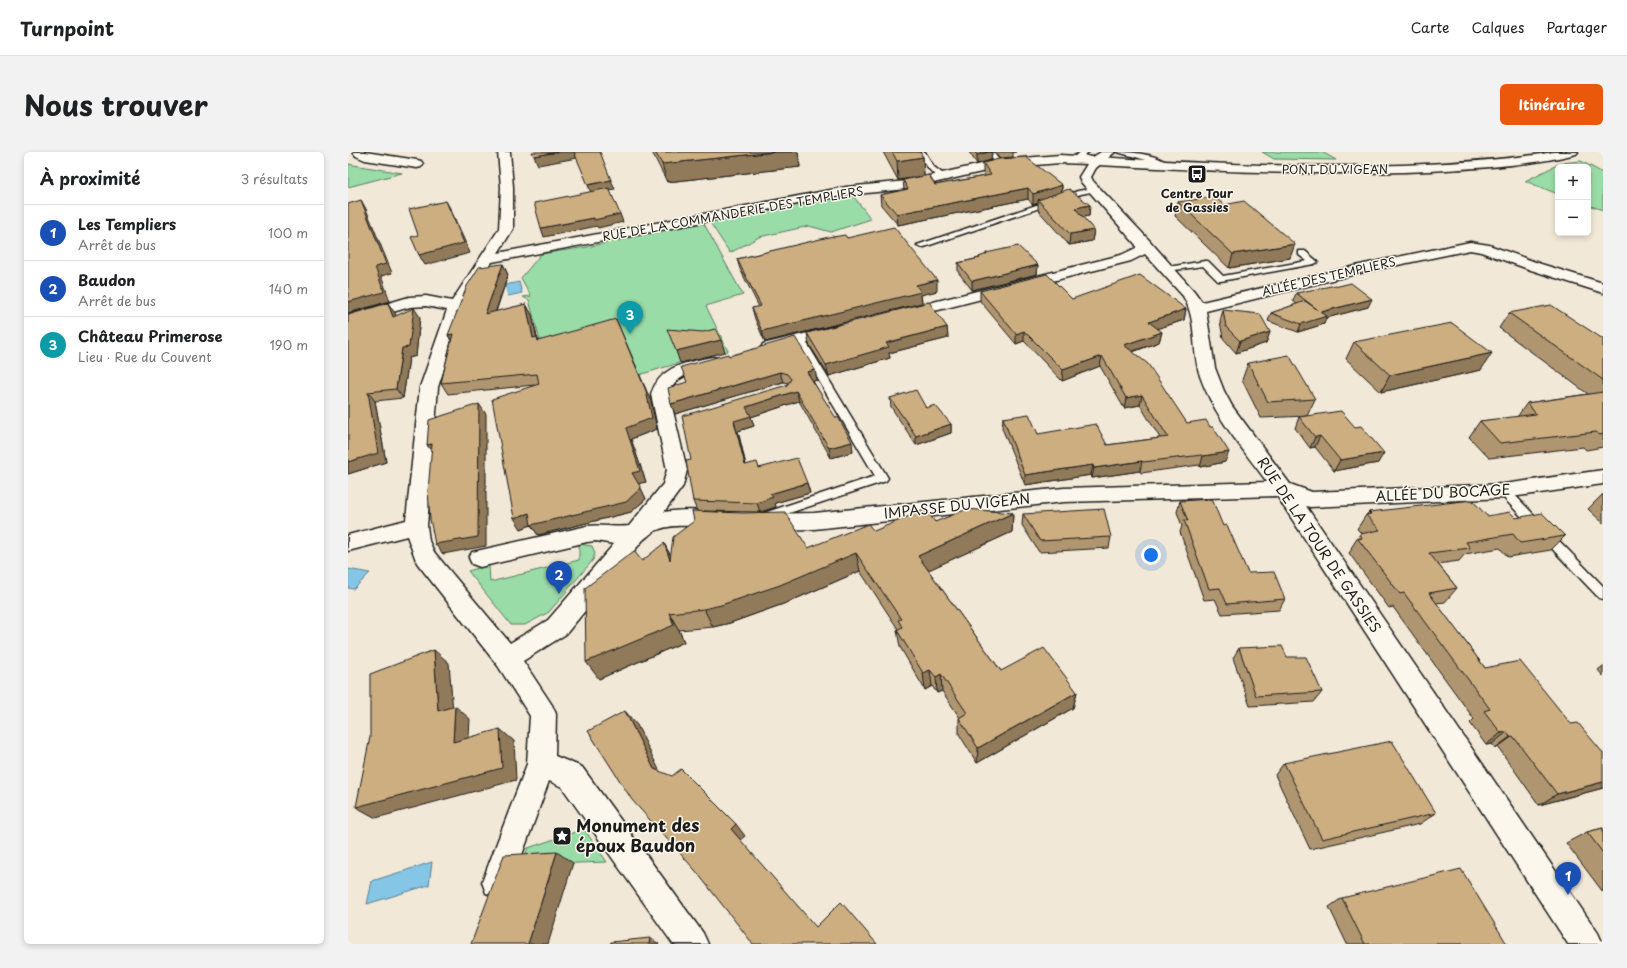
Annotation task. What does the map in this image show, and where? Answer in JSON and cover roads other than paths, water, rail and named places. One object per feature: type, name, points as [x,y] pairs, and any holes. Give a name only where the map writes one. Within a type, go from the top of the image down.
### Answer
[{"type":"street","points":[[359,152],[365,156],[417,164]]},
{"type":"street","points":[[487,909],[541,764],[543,714],[507,658],[425,557],[418,541],[416,526],[429,387],[456,307],[506,229],[507,187],[504,152]]},
{"type":"street","name":"RUE DE LA TOUR DE GASSIES","points":[[1109,152],[1098,161],[1085,177],[1094,190],[1168,269],[1189,294],[1198,308],[1201,321],[1204,361],[1215,392],[1230,416],[1283,489],[1587,944]]},
{"type":"street","name":"PONT DU VIGEAN","points":[[1098,161],[1222,168],[1336,171],[1398,170],[1457,166],[1555,156],[1572,152]]},
{"type":"street","name":"RUE DE LA COMMANDERIE DES TEMPLIERS","points":[[488,259],[846,191],[907,185],[999,164],[1060,159],[1098,161]]},
{"type":"street","points":[[891,317],[1126,258],[1142,250],[1144,243]]},
{"type":"street","name":"ALLÉE DES TEMPLIERS","points":[[1198,308],[1364,268],[1470,246],[1484,248],[1536,267],[1603,288]]},
{"type":"street","points":[[348,320],[409,302],[426,301],[456,307]]},
{"type":"street","points":[[755,351],[853,326]]},
{"type":"street","points":[[507,658],[557,627],[673,486],[677,470],[674,422],[660,394],[661,388],[666,381],[680,370],[725,359]]},
{"type":"street","name":"ALLÉE DU BOCAGE","points":[[1283,489],[1310,500],[1504,491],[1603,477]]},
{"type":"street","name":"IMPASSE DU VIGEAN","points":[[635,534],[648,525],[662,520],[675,519],[749,522],[814,520],[1064,495],[1283,489]]},
{"type":"street","points":[[348,543],[416,526]]},
{"type":"street","points":[[480,558],[587,534],[596,533],[615,536],[635,534]]},
{"type":"street","points":[[541,764],[572,777],[692,944]]},
{"type":"lane","points":[[922,152],[931,168],[944,177]]},
{"type":"lane","points":[[990,152],[999,164]]},
{"type":"lane","points":[[1086,152],[1078,156],[1098,161]]},
{"type":"lane","points":[[1120,152],[1152,159],[1167,165]]},
{"type":"lane","points":[[921,245],[1080,192],[1094,190]]},
{"type":"lane","points":[[1168,269],[1205,263],[1221,279],[1314,262],[1302,252]]},
{"type":"lane","points":[[749,522],[882,478],[800,340]]},
{"type":"lane","points":[[1504,491],[1603,594]]},
{"type":"water","points":[[519,282],[522,293],[508,296],[505,285]]},
{"type":"water","points":[[348,569],[370,573],[354,589],[348,588]]},
{"type":"water","points":[[432,862],[429,885],[367,904],[372,881]]},
{"type":"place","name":"Centre Tour de Gassies","points":[[1197,174]]},
{"type":"place","name":"Château Primerose","points":[[630,334]]},
{"type":"place","name":"Baudon","points":[[559,594]]},
{"type":"place","name":"Monument des époux Baudon","points":[[562,836]]},
{"type":"place","name":"Les Templiers","points":[[1568,895]]}]
